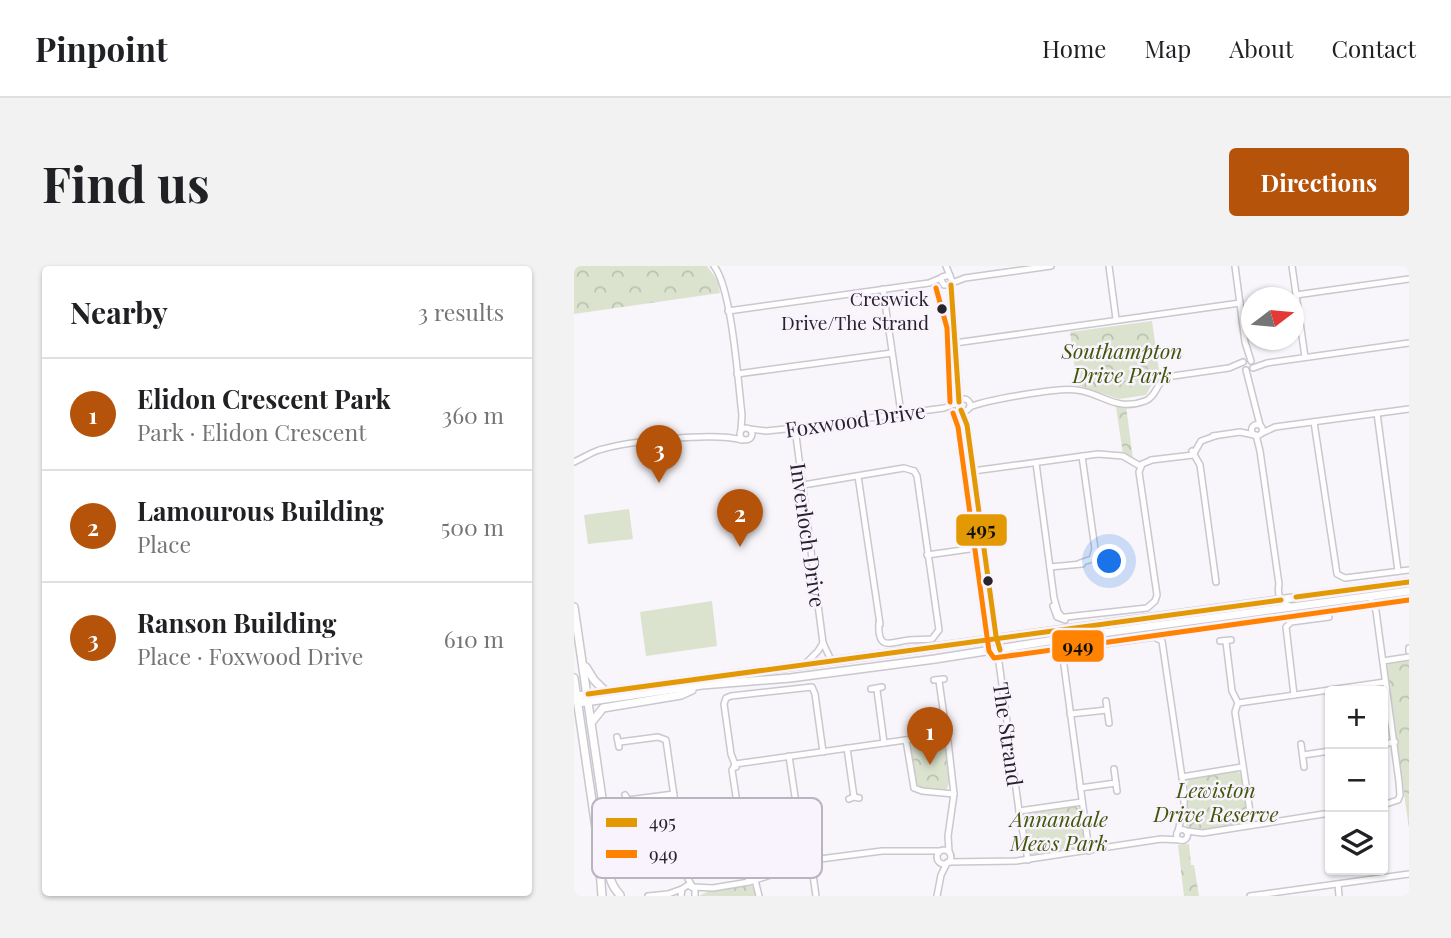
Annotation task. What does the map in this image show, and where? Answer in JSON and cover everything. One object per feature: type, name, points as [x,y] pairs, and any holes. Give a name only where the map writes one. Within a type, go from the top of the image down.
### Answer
[{"type":"main road","points":[[588,697],[605,691],[1409,582]]},
{"type":"main road","points":[[577,699],[803,676],[1409,591]]},
{"type":"main road","points":[[574,607],[602,798]]},
{"type":"main road","points":[[574,656],[578,634]]},
{"type":"main road","points":[[583,661],[594,680],[605,691]]},
{"type":"main road","points":[[574,678],[592,798]]},
{"type":"main road","points":[[591,723],[603,708],[681,695],[702,685]]},
{"type":"main road","points":[[601,878],[603,896],[611,893],[621,896]]},
{"type":"main road","points":[[609,878],[621,896]]},
{"type":"street","points":[[715,266],[723,278],[742,415],[745,430],[751,438]]},
{"type":"street","points":[[945,266],[946,280]]},
{"type":"street","points":[[729,311],[1051,266]]},
{"type":"street","points":[[1109,266],[1116,319]]},
{"type":"street","points":[[1235,266],[1279,584],[1284,599],[1294,607]]},
{"type":"street","points":[[1292,266],[1295,287]]},
{"type":"street","points":[[1304,294],[1409,279]]},
{"type":"street","name":"The Strand","points":[[946,280],[960,384],[959,406],[967,425],[1026,860]]},
{"type":"street","points":[[883,289],[901,413]]},
{"type":"street","points":[[955,343],[1240,303]]},
{"type":"street","points":[[986,401],[966,411],[959,406],[967,400],[986,401],[1074,389],[1118,404],[1142,402],[1150,399],[1166,377],[1409,343]]},
{"type":"street","points":[[1304,350],[1305,357]]},
{"type":"street","points":[[737,374],[892,353]]},
{"type":"street","name":"The Strand","points":[[960,384],[970,408],[967,425]]},
{"type":"street","name":"Foxwood Drive","points":[[726,437],[745,430],[794,428],[959,406]]},
{"type":"street","points":[[1216,582],[1200,470],[1193,453],[1201,437],[1240,432],[1257,425],[1275,427],[1409,409]]},
{"type":"street","points":[[1377,413],[1398,571]]},
{"type":"street","points":[[1314,422],[1335,571],[1340,577],[1359,577],[1409,570]]},
{"type":"street","points":[[1257,425],[1252,430],[1258,434]]},
{"type":"street","points":[[1240,432],[1258,434],[1275,427]]},
{"type":"street","name":"Inverloch Drive","points":[[794,428],[823,643],[831,660]]},
{"type":"street","points":[[742,440],[739,435],[745,430]]},
{"type":"street","name":"Foxwood Drive","points":[[574,459],[611,447],[726,437],[747,440],[766,431]]},
{"type":"street","points":[[1036,463],[1054,598],[1053,611],[1057,618],[1066,621],[1078,616],[1152,603],[1154,588],[1136,471],[1144,460],[1193,453]]},
{"type":"street","points":[[973,471],[1082,456],[1119,455],[1139,465]]},
{"type":"street","points":[[1050,567],[1091,564],[1096,558],[1082,456]]},
{"type":"street","points":[[803,485],[858,476],[909,468],[913,472],[917,482],[936,618],[932,635],[900,642],[886,640],[879,624],[858,476]]},
{"type":"street","points":[[928,555],[984,547]]},
{"type":"street","points":[[1374,596],[1400,795],[1399,801],[1388,804]]},
{"type":"street","points":[[1294,695],[1286,627],[1292,622],[1321,622],[1329,617]]},
{"type":"street","points":[[1089,851],[1063,653],[1071,649],[1154,637],[1161,639],[1164,647],[1185,796],[1182,831],[1177,837],[1183,840]]},
{"type":"street","points":[[1226,641],[1233,691],[1239,704],[1237,719],[1242,767],[1252,825]]},
{"type":"street","points":[[806,663],[823,643]]},
{"type":"street","points":[[1383,661],[1409,657]]},
{"type":"street","points":[[939,680],[945,723],[943,737]]},
{"type":"street","points":[[1239,704],[1385,681]]},
{"type":"street","points":[[738,798],[736,766],[731,754],[724,705],[726,698],[812,687],[823,752]]},
{"type":"street","points":[[877,689],[884,743]]},
{"type":"street","points":[[1106,701],[1109,723]]},
{"type":"street","points":[[1070,714],[1107,710]]},
{"type":"street","points":[[619,742],[664,737],[668,744],[675,798]]},
{"type":"street","points":[[736,766],[789,756],[943,737],[948,741],[954,794],[948,836],[951,859],[941,875],[937,896]]},
{"type":"street","points":[[906,740],[914,788],[954,794]]},
{"type":"street","points":[[1388,743],[1395,742]]},
{"type":"street","points":[[1301,744],[1304,767]]},
{"type":"street","points":[[847,748],[854,798]]},
{"type":"street","points":[[1303,755],[1325,752]]},
{"type":"street","points":[[789,756],[795,798]]},
{"type":"street","points":[[1182,777],[1242,767]]},
{"type":"street","points":[[1114,769],[1117,792]]},
{"type":"street","points":[[1080,788],[1116,783]]},
{"type":"street","points":[[643,798],[674,794]]},
{"type":"street","points":[[1019,811],[1083,802]]},
{"type":"street","points":[[1161,839],[1183,840],[1203,833],[1325,814]]},
{"type":"street","points":[[1182,831],[1188,835],[1183,840]]},
{"type":"street","points":[[923,853],[947,863],[995,863],[1161,839],[1182,831],[1203,833]]},
{"type":"street","points":[[941,875],[937,855],[948,836]]},
{"type":"street","points":[[822,859],[882,850],[950,852],[968,861]]},
{"type":"street","points":[[1250,896],[1409,874]]},
{"type":"street","points":[[681,896],[684,878]]},
{"type":"street","points":[[688,878],[696,896],[713,888],[761,878]]},
{"type":"street","points":[[752,878],[759,896]]},
{"type":"street","points":[[813,878],[816,896]]},
{"type":"street","points":[[1338,884],[1339,896]]},
{"type":"street","points":[[648,896],[668,894],[692,886],[713,888]]},
{"type":"green space","points":[[574,266],[707,266],[718,281],[720,293],[574,314]]},
{"type":"green space","name":"Southampton Drive Park","points":[[1152,321],[1159,371],[1146,395],[1119,399],[1077,385],[1070,332]]},
{"type":"green space","points":[[1126,406],[1133,459],[1123,454],[1116,407]]},
{"type":"green space","points":[[629,509],[633,539],[588,544],[584,515]]},
{"type":"green space","points":[[712,601],[717,646],[646,656],[640,612]]},
{"type":"green space","points":[[1409,659],[1409,828],[1386,670],[1388,663]]},
{"type":"green space","points":[[935,738],[944,743],[948,757],[949,780],[946,790],[921,789],[915,786],[910,746],[915,741]]},
{"type":"green space","name":"Lewiston Drive Reserve","points":[[1239,772],[1242,777],[1247,822],[1202,831],[1187,829],[1185,817],[1188,779]]},
{"type":"green space","name":"Annandale Mews Park","points":[[1074,805],[1080,809],[1085,844],[1083,848],[1031,855],[1023,818],[1025,813]]},
{"type":"green space","points":[[1189,844],[1199,896],[1184,896],[1178,845]]},
{"type":"green space","points":[[749,885],[755,888],[757,896],[699,896],[709,891]]},
{"type":"transit line","name":"495","points":[[951,285],[959,402]]},
{"type":"transit line","name":"949","points":[[936,288],[947,328],[950,402]]},
{"type":"transit line","name":"495","points":[[961,410],[967,425],[1000,650]]},
{"type":"transit line","name":"949","points":[[953,413],[958,427],[989,651],[994,658],[1409,600]]},
{"type":"transit line","name":"495","points":[[1296,597],[1409,582]]},
{"type":"transit line","name":"495","points":[[588,694],[1281,600]]},
{"type":"place","name":"Creswick Drive/The Strand","points":[[942,309]]},
{"type":"place","name":"Ranson Building","points":[[659,483]]},
{"type":"place","name":"Lamourous Building","points":[[740,547]]},
{"type":"place","name":"Elidon Crescent Park","points":[[930,765]]}]
